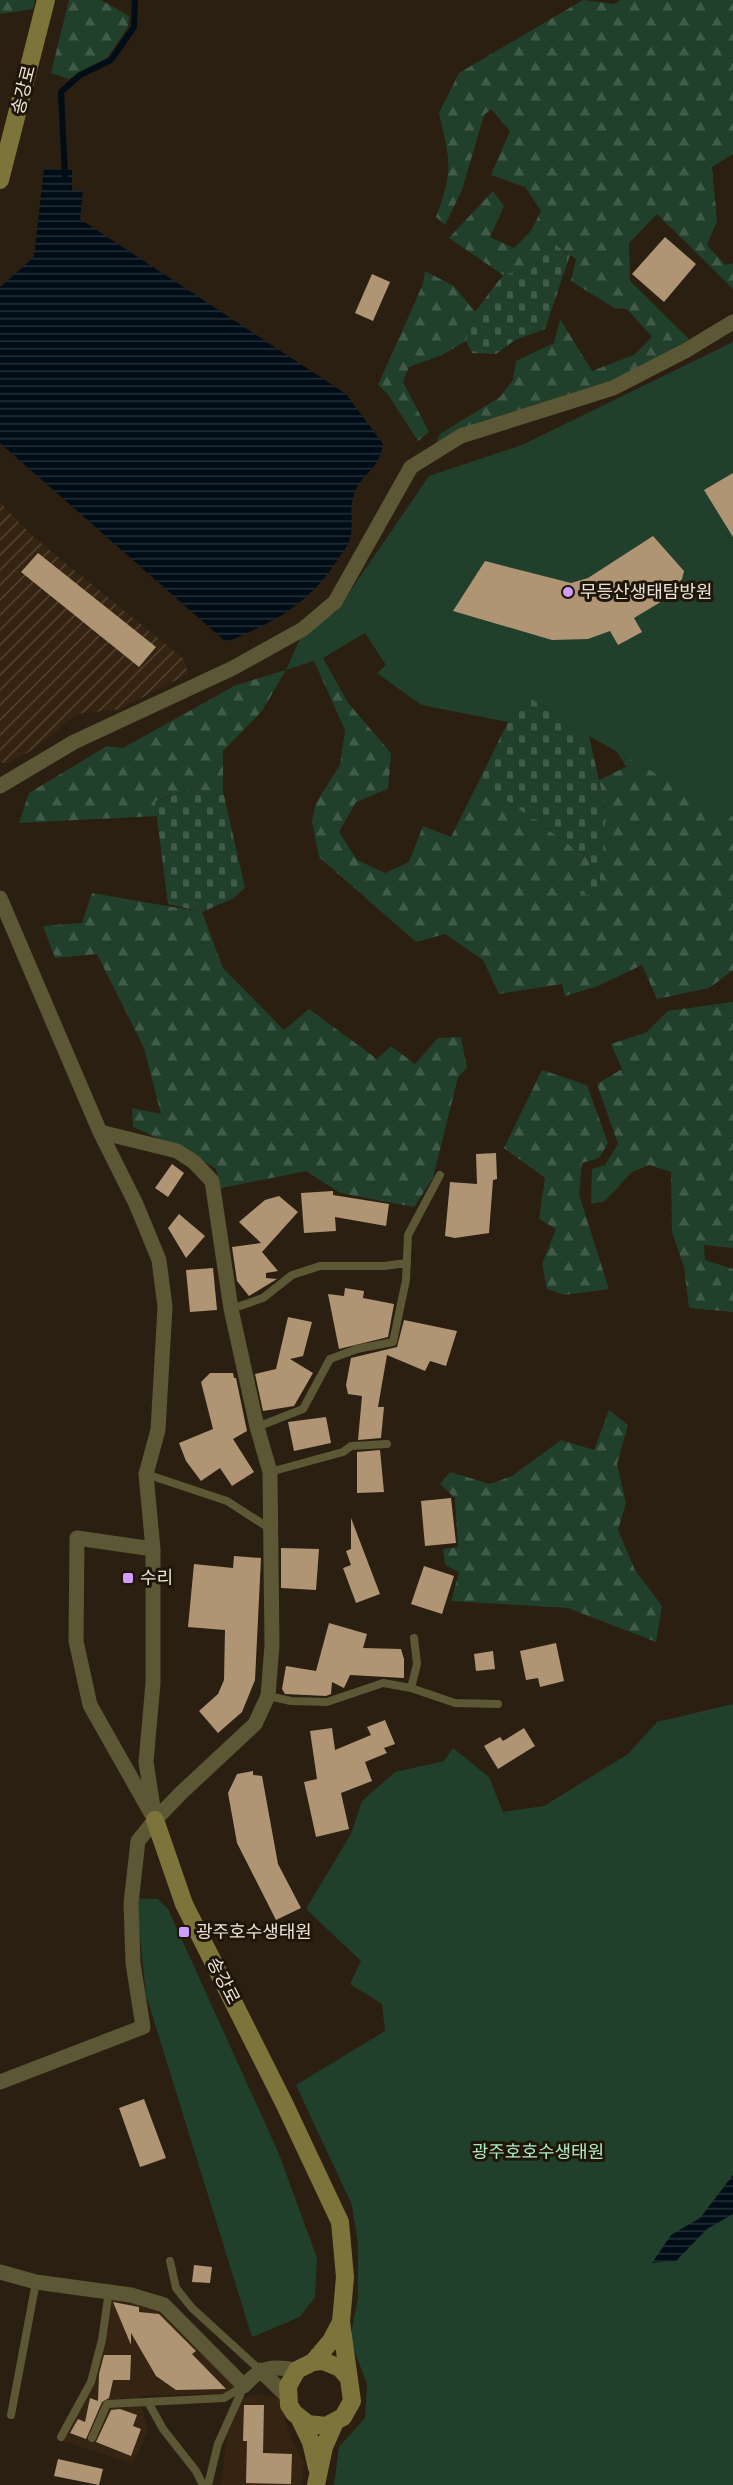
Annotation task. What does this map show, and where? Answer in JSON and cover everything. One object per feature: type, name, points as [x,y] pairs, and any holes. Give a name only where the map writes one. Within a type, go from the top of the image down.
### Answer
[{"type":"main road","name":"송강로","points":[[0,180],[46,0]]},
{"type":"main road","name":"송강로","points":[[155,1820],[184,1904],[284,2103],[340,2222],[345,2277],[341,2322],[346,2374],[352,2392],[352,2401],[343,2417],[335,2422],[324,2447],[317,2479]]},
{"type":"main road","name":"송강로","points":[[317,2479],[311,2442],[300,2419],[289,2404],[288,2386],[331,2341],[341,2322]]},
{"type":"main road","points":[[305,2366],[332,2363],[346,2374]]},
{"type":"main road","points":[[300,2419],[317,2426],[335,2422]]},
{"type":"street","points":[[0,786],[74,742],[233,668],[303,629],[335,602],[411,467],[461,436],[613,388],[686,351],[733,322]]},
{"type":"street","points":[[0,898],[100,1132],[136,1204],[159,1260],[165,1307],[158,1430],[147,1474],[153,1549],[153,1683],[146,1762],[155,1820]]},
{"type":"street","points":[[0,2082],[142,2027],[133,1963],[131,1902],[138,1841],[155,1820],[255,1725],[268,1696],[272,1645],[270,1472],[257,1427],[231,1309],[212,1181],[194,1162],[177,1151],[100,1132]]},
{"type":"street","name":"송강로","points":[[153,1549],[77,1538],[76,1641],[90,1705],[155,1820]]},
{"type":"street","points":[[0,2272],[36,2282],[109,2291],[164,2305],[244,2386],[260,2370],[273,2366],[305,2366]]},
{"type":"street","points":[[260,2370],[287,2396]]},
{"type":"lane","points":[[257,1427],[303,1409],[330,1359],[357,1349],[393,1342],[407,1263],[408,1235],[440,1175]]},
{"type":"lane","points":[[231,1309],[263,1298],[292,1275],[320,1266],[384,1266],[407,1263]]},
{"type":"lane","points":[[270,1472],[343,1452],[351,1446],[387,1444]]},
{"type":"lane","points":[[147,1474],[227,1501],[269,1528]]},
{"type":"lane","points":[[411,1688],[417,1664],[414,1638]]},
{"type":"lane","points":[[268,1696],[291,1701],[327,1702],[383,1683],[411,1688],[455,1703],[498,1704]]},
{"type":"lane","points":[[170,2261],[176,2288],[192,2308],[260,2370]]},
{"type":"lane","points":[[11,2415],[36,2282]]},
{"type":"lane","points":[[61,2437],[91,2382],[102,2340],[109,2291]]},
{"type":"lane","points":[[92,2438],[107,2404],[224,2398],[244,2386]]},
{"type":"lane","points":[[208,2485],[218,2444],[244,2386]]},
{"type":"lane","points":[[148,2402],[163,2429],[196,2471],[203,2485]]},
{"type":"shaded area","points":[[44,169],[72,170],[72,191],[83,190],[80,219],[346,394],[383,444],[378,461],[356,489],[351,508],[352,529],[349,542],[327,574],[303,600],[290,610],[226,642],[0,443],[0,287],[34,257]]},
{"type":"shaded area","points":[[0,502],[32,536],[184,659],[188,674],[120,709],[77,714],[34,749],[7,764],[0,762]]},
{"type":"shaded area","points":[[733,2175],[733,2214],[707,2229],[676,2261],[652,2263],[671,2235],[700,2218]]},
{"type":"shaded area","points":[[111,2297],[161,2309],[239,2386],[228,2393],[140,2396],[148,2432],[133,2464],[63,2441],[93,2382]]},
{"type":"shaded area","points":[[260,2393],[279,2399],[291,2439],[304,2461],[302,2485],[221,2485],[227,2435],[242,2398]]},
{"type":"green space","points":[[0,0],[35,0],[33,9],[0,14]]},
{"type":"green space","points":[[69,0],[101,0],[129,16],[128,27],[107,58],[69,79],[51,73]]},
{"type":"green space","points":[[583,0],[614,4],[620,0],[733,0],[733,154],[712,167],[717,221],[707,245],[725,265],[733,263],[733,289],[657,214],[629,243],[630,281],[689,339],[630,374],[599,388],[436,443],[440,434],[500,397],[513,380],[516,361],[554,343],[560,319],[592,371],[634,355],[652,337],[627,309],[614,308],[571,281],[576,259],[553,243],[533,268],[503,275],[449,238],[493,191],[504,206],[490,237],[514,248],[531,231],[541,211],[525,187],[491,175],[510,131],[491,109],[484,115],[462,190],[445,225],[436,217],[448,176],[448,154],[439,113],[459,73]]},
{"type":"green space","points":[[553,243],[570,255],[545,329],[515,340],[496,354],[472,353],[466,341],[475,312],[503,275],[533,268]]},
{"type":"green space","points":[[425,271],[454,286],[475,312],[466,341],[442,355],[409,367],[403,382],[429,432],[418,441],[387,393],[378,385],[423,284]]},
{"type":"green space","points":[[733,342],[733,817],[589,736],[532,699],[508,722],[421,705],[377,673],[386,665],[365,633],[323,658],[286,670],[300,639],[336,612],[429,476],[522,445]]},
{"type":"green space","points":[[323,658],[348,703],[391,753],[388,789],[356,802],[339,832],[357,860],[385,873],[409,862],[423,826],[451,837],[479,781],[591,860],[580,893],[598,897],[606,812],[599,780],[626,767],[608,736],[733,751],[733,970],[709,988],[657,999],[642,965],[598,986],[565,996],[562,984],[499,994],[483,960],[445,934],[416,942],[319,857],[312,821],[316,803],[340,765],[345,730],[314,661]]},
{"type":"green space","points":[[286,670],[262,711],[223,751],[223,791],[188,790],[156,801],[157,816],[19,823],[29,793],[107,746],[123,748],[236,685]]},
{"type":"green space","points":[[532,699],[589,736],[606,812],[598,897],[580,893],[591,860],[479,781],[508,722]]},
{"type":"green space","points":[[188,790],[223,791],[245,888],[232,899],[202,912],[168,904],[155,802]]},
{"type":"green space","points":[[92,893],[202,912],[223,968],[284,1030],[309,1009],[377,1059],[391,1046],[415,1064],[438,1038],[461,1037],[467,1068],[458,1077],[433,1178],[414,1207],[340,1193],[306,1171],[221,1188],[216,1169],[189,1152],[133,1127],[132,1108],[161,1114],[144,1048],[97,954],[55,958],[43,926],[82,923]]},
{"type":"green space","points":[[733,1002],[733,1248],[704,1245],[705,1260],[733,1269],[733,1312],[689,1308],[684,1267],[672,1232],[671,1172],[649,1165],[632,1172],[605,1201],[591,1204],[592,1169],[605,1165],[618,1144],[597,1084],[622,1069],[611,1044],[647,1032],[668,1011]]},
{"type":"green space","points":[[542,1070],[587,1085],[608,1143],[599,1158],[582,1163],[579,1195],[609,1289],[564,1295],[547,1289],[542,1264],[556,1229],[539,1219],[545,1178],[504,1148]]},
{"type":"green space","points":[[609,1410],[628,1425],[617,1464],[626,1503],[618,1530],[635,1570],[662,1606],[656,1642],[568,1608],[451,1601],[459,1572],[445,1565],[443,1549],[458,1547],[455,1498],[440,1484],[450,1472],[490,1484],[512,1476],[561,1440],[594,1450]]},
{"type":"green space","name":"광주호호수생태원","points":[[733,1704],[733,2485],[334,2485],[339,2447],[365,2418],[367,2384],[350,2339],[358,2298],[358,2244],[352,2205],[296,2085],[385,2031],[382,2004],[350,1984],[361,1961],[306,1909],[351,1834],[362,1801],[395,1772],[444,1761],[453,1748],[489,1777],[503,1812],[544,1806],[628,1754],[657,1722]]},
{"type":"green space","points":[[136,1898],[158,1899],[168,1909],[279,2154],[317,2258],[315,2297],[300,2317],[252,2337],[146,1995]]},
{"type":"building","points":[[665,237],[696,264],[664,302],[632,274]]},
{"type":"building","points":[[372,274],[390,282],[373,321],[355,313]]},
{"type":"building","points":[[733,473],[733,537],[704,490]]},
{"type":"building","name":"무등산생태탐방원","points":[[653,536],[684,571],[682,579],[664,600],[634,618],[642,632],[618,645],[610,631],[588,639],[552,640],[453,611],[485,561],[571,583],[588,578]]},
{"type":"building","points":[[38,553],[156,647],[139,667],[21,572]]},
{"type":"building","points":[[496,1153],[497,1179],[493,1180],[489,1233],[455,1238],[445,1236],[450,1182],[477,1184],[476,1154]]},
{"type":"building","points":[[172,1164],[184,1173],[168,1197],[155,1188]]},
{"type":"building","points":[[333,1191],[333,1195],[389,1204],[386,1226],[335,1217],[336,1231],[304,1233],[301,1193]]},
{"type":"building","points":[[279,1196],[298,1212],[262,1252],[278,1271],[266,1273],[266,1278],[277,1279],[249,1296],[237,1281],[232,1247],[261,1243],[239,1222],[265,1200]]},
{"type":"building","points":[[179,1214],[205,1236],[186,1258],[168,1228]]},
{"type":"building","points":[[213,1268],[217,1310],[190,1312],[186,1270]]},
{"type":"building","points":[[345,1288],[364,1291],[363,1298],[394,1304],[388,1337],[339,1349],[328,1294],[344,1296]]},
{"type":"building","points":[[288,1317],[312,1322],[303,1356],[290,1359],[313,1373],[294,1406],[263,1411],[255,1374],[276,1369]]},
{"type":"building","points":[[404,1320],[457,1331],[446,1366],[430,1361],[425,1371],[387,1355],[378,1407],[384,1407],[381,1438],[358,1440],[362,1396],[348,1394],[346,1385],[351,1358],[397,1347]]},
{"type":"building","points":[[210,1373],[233,1373],[247,1431],[233,1439],[254,1472],[232,1486],[220,1468],[201,1481],[186,1461],[179,1443],[213,1429],[201,1382]]},
{"type":"building","points":[[326,1417],[331,1443],[294,1451],[288,1422]]},
{"type":"building","points":[[380,1450],[384,1492],[357,1493],[357,1452]]},
{"type":"building","points":[[451,1498],[456,1543],[425,1546],[421,1501]]},
{"type":"building","points":[[351,1518],[380,1594],[356,1603],[343,1568],[351,1565],[346,1551],[351,1549]]},
{"type":"building","points":[[281,1548],[319,1549],[316,1590],[281,1588]]},
{"type":"building","points":[[234,1556],[261,1558],[255,1680],[242,1712],[218,1733],[199,1711],[218,1694],[224,1680],[225,1630],[188,1627],[194,1564],[233,1568]]},
{"type":"building","points":[[424,1566],[454,1576],[442,1614],[411,1604]]},
{"type":"building","points":[[329,1623],[367,1634],[363,1648],[401,1649],[404,1659],[404,1678],[350,1675],[344,1688],[332,1682],[331,1694],[326,1696],[285,1694],[282,1689],[286,1666],[316,1671]]},
{"type":"building","points":[[556,1643],[564,1681],[540,1687],[538,1678],[526,1680],[520,1651]]},
{"type":"building","points":[[493,1651],[495,1669],[476,1671],[474,1654]]},
{"type":"building","points":[[385,1720],[395,1744],[384,1748],[387,1753],[365,1762],[372,1781],[341,1793],[349,1829],[316,1837],[304,1782],[317,1779],[310,1731],[332,1728],[335,1750],[371,1735],[367,1727]]},
{"type":"building","points":[[524,1728],[535,1746],[498,1769],[484,1746],[500,1737],[503,1741]]},
{"type":"building","points":[[253,1771],[253,1775],[262,1776],[278,1864],[301,1908],[276,1920],[237,1843],[228,1793],[237,1774]]},
{"type":"building","points":[[144,2099],[166,2158],[140,2167],[119,2108]]},
{"type":"building","points":[[194,2265],[212,2267],[210,2283],[192,2282]]},
{"type":"building","points":[[113,2302],[139,2307],[139,2312],[159,2314],[196,2351],[192,2354],[226,2389],[176,2390],[156,2376],[131,2333],[131,2345]]},
{"type":"building","points":[[104,2355],[131,2355],[130,2380],[113,2380],[109,2398],[102,2402],[86,2439],[70,2433],[78,2419],[85,2422],[90,2398],[98,2401],[99,2374]]},
{"type":"building","points":[[244,2405],[264,2405],[263,2453],[292,2454],[291,2484],[246,2483],[247,2441],[243,2441]]},
{"type":"building","points":[[120,2409],[137,2415],[133,2426],[141,2429],[131,2456],[96,2442],[111,2410]]},
{"type":"building","points":[[58,2459],[103,2469],[99,2485],[54,2476]]},
{"type":"waterway","points":[[65,176],[61,92],[80,75],[111,60],[134,27],[135,0]]},
{"type":"place","name":"무등산생태탐방원","points":[[568,592]]},
{"type":"place","name":"수리","points":[[128,1578]]},
{"type":"place","name":"광주호수생태원","points":[[184,1932]]}]
